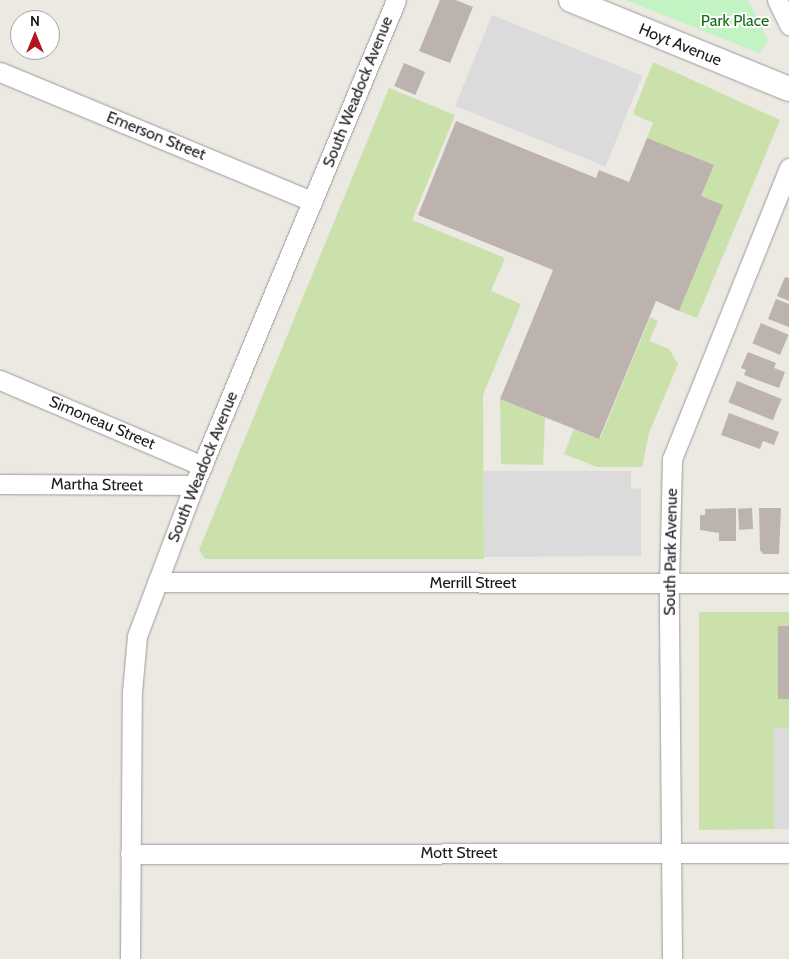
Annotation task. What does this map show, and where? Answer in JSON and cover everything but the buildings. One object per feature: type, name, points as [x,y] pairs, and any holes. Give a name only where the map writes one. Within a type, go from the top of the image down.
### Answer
[{"type":"street","name":"South Weadock Avenue","points":[[130,959],[134,660],[137,636],[194,485],[396,0]]},
{"type":"street","name":"Hoyt Avenue","points":[[572,0],[789,89]]},
{"type":"street","points":[[777,0],[789,25]]},
{"type":"street","name":"Emerson Street","points":[[0,72],[312,201]]},
{"type":"street","name":"South Park Avenue","points":[[672,959],[669,583],[672,459],[789,168]]},
{"type":"street","name":"Simoneau Street","points":[[0,380],[203,466]]},
{"type":"street","name":"Martha Street","points":[[0,484],[194,485]]},
{"type":"street","name":"Merrill Street","points":[[157,582],[789,582]]},
{"type":"street","name":"Mott Street","points":[[130,854],[789,853]]},
{"type":"green space","name":"Park Place","points":[[625,0],[748,0],[768,40],[759,53]]},
{"type":"green space","points":[[653,62],[780,120],[697,318],[679,311],[722,205],[701,196],[713,165],[647,138],[653,123],[633,114]]},
{"type":"green space","points":[[389,88],[455,115],[412,220],[505,258],[491,291],[521,304],[483,395],[484,559],[205,559],[199,550]]},
{"type":"green space","points":[[650,317],[658,321],[649,341],[669,349],[678,364],[649,433],[642,467],[597,467],[564,454],[574,429],[600,439]]},
{"type":"green space","points":[[500,399],[545,417],[543,465],[501,464]]},
{"type":"green space","points":[[699,612],[789,612],[789,626],[778,626],[778,699],[789,699],[789,728],[774,728],[774,829],[699,830]]},
{"type":"shaded area","points":[[492,15],[642,76],[605,167],[455,106]]},
{"type":"shaded area","points":[[484,471],[631,471],[631,488],[641,489],[641,556],[484,557]]},
{"type":"shaded area","points":[[774,728],[789,728],[789,829],[774,829]]}]
